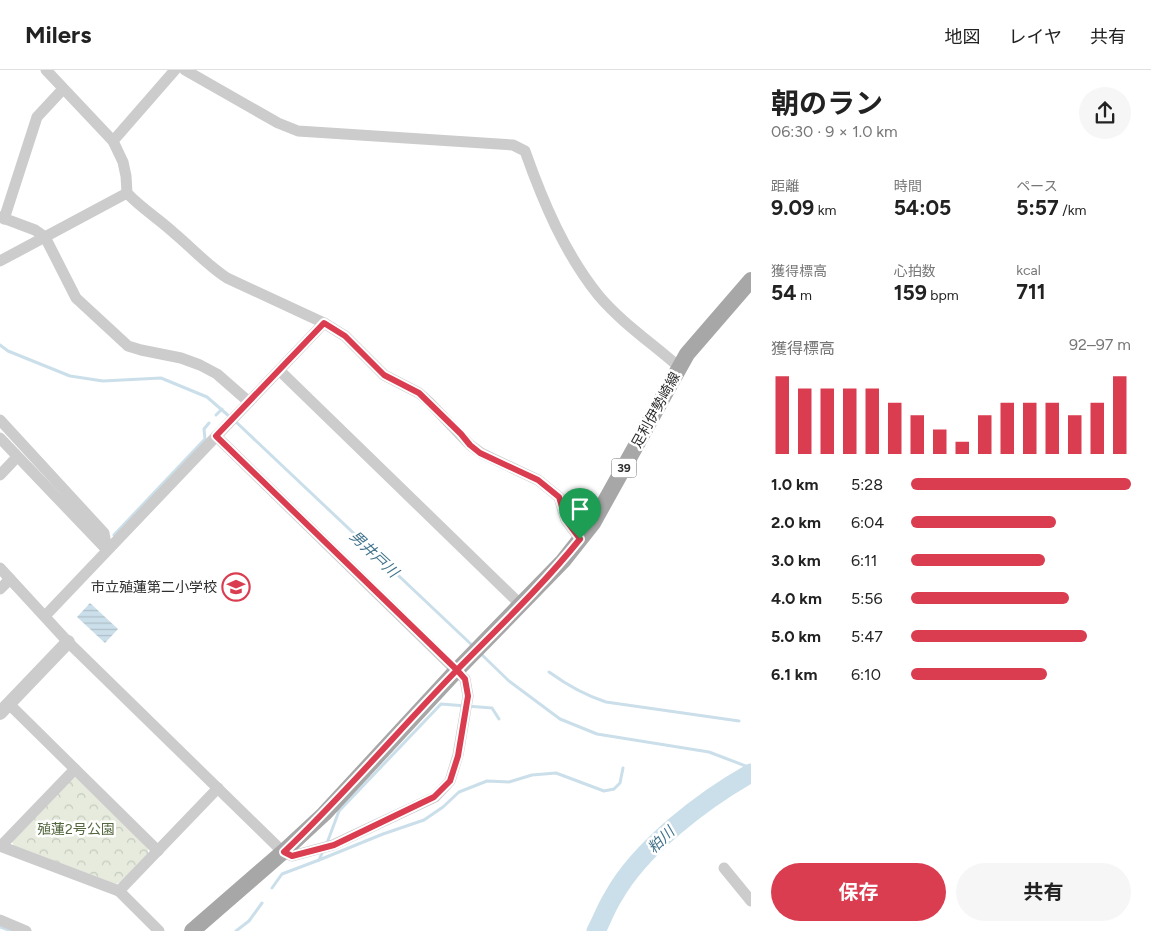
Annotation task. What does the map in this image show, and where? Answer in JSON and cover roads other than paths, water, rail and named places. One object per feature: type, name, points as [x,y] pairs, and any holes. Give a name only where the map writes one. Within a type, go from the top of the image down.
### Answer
[{"type":"main road","name":"足利伊勢崎線","points":[[192,931],[284,852],[324,814],[462,665],[563,561],[593,522],[611,493],[687,354],[751,280]]},
{"type":"street","points":[[46,70],[113,141],[123,162],[127,192],[140,205],[210,266],[227,278],[324,323],[345,336],[384,375],[419,393],[480,453],[538,480],[559,497],[566,520],[580,539]]},
{"type":"street","points":[[113,141],[175,70]]},
{"type":"street","points":[[186,70],[278,123],[298,131],[513,145],[525,151],[535,180],[557,228],[581,272],[617,315],[679,367]]},
{"type":"street","points":[[64,89],[38,117],[2,218],[35,230],[45,237],[76,298],[128,346],[181,358],[200,365],[217,374],[250,402]]},
{"type":"street","points":[[0,261],[127,192]]},
{"type":"street","points":[[45,616],[324,323]]},
{"type":"street","points":[[279,370],[521,605]]},
{"type":"street","points":[[0,420],[104,533],[107,550]]},
{"type":"street","points":[[0,568],[68,642],[284,852],[292,856],[334,845],[434,797],[450,781],[458,756],[468,696],[462,665],[216,436]]},
{"type":"street","points":[[0,438],[107,550]]},
{"type":"street","points":[[0,475],[17,457]]},
{"type":"street","points":[[0,589],[10,579]]},
{"type":"street","points":[[68,642],[4,709],[75,769],[158,851]]},
{"type":"street","points":[[75,769],[1,846],[119,891],[159,931]]},
{"type":"street","points":[[119,891],[218,788]]},
{"type":"street","points":[[724,868],[751,901]]},
{"type":"street","points":[[0,920],[26,931]]},
{"type":"water","points":[[90,603],[118,629],[105,643],[77,617]]},
{"type":"waterway","name":"男井戸川","points":[[0,345],[8,351],[70,376],[103,381],[161,378],[207,397],[230,417]]},
{"type":"waterway","points":[[216,415],[222,409]]},
{"type":"waterway","name":"男井戸川","points":[[235,421],[474,647]]},
{"type":"waterway","points":[[114,535],[205,439],[204,429],[209,423]]},
{"type":"waterway","name":"男井戸川","points":[[480,653],[509,681],[560,719],[597,734],[709,752],[751,768]]},
{"type":"waterway","points":[[549,672],[576,689],[606,702],[739,721]]},
{"type":"waterway","points":[[327,843],[339,811],[441,704],[492,708],[499,719]]},
{"type":"waterway","points":[[319,860],[383,834],[424,820],[443,807],[459,792],[487,781],[509,782],[532,775],[556,773],[604,791],[614,789],[620,783],[623,768]]},
{"type":"waterway","name":"粕川","points":[[596,931],[611,901],[625,879],[656,843],[693,811],[751,773]]},
{"type":"waterway","points":[[272,888],[282,874],[319,860],[323,851]]},
{"type":"waterway","points":[[236,931],[249,921],[262,903]]},
{"type":"waterway","points":[[0,927],[11,931]]},
{"type":"place","name":"市立殖蓮第二小学校","points":[[236,587]]},
{"type":"park label","name":"殖蓮2号公園","points":[[76,829]]}]
